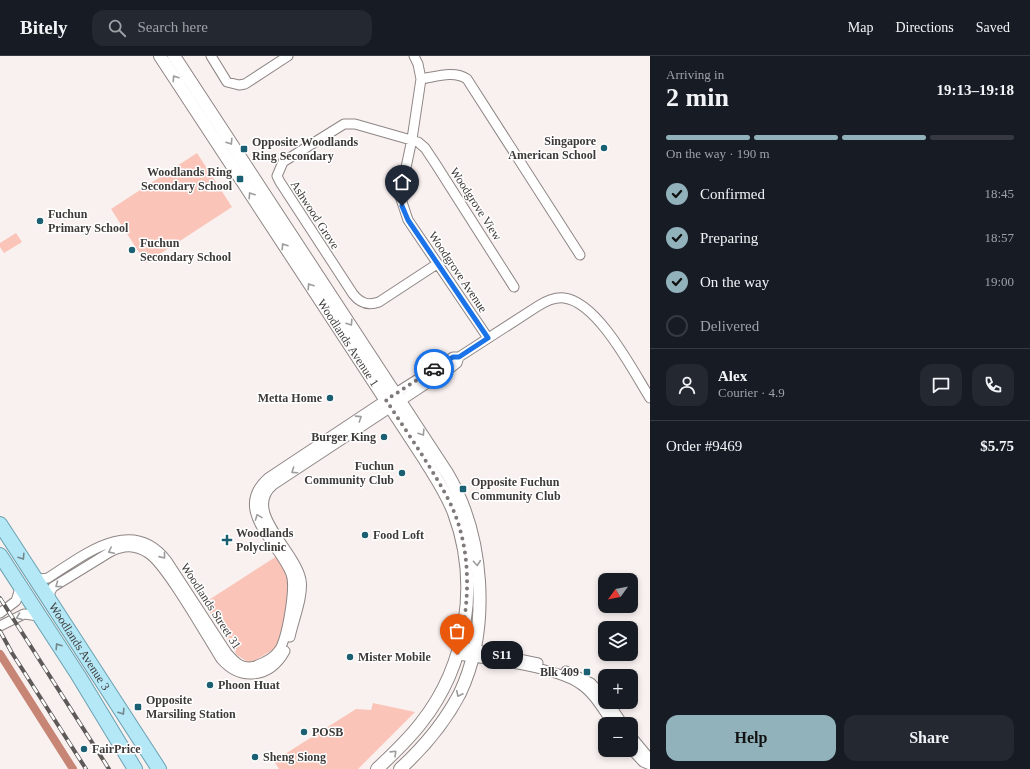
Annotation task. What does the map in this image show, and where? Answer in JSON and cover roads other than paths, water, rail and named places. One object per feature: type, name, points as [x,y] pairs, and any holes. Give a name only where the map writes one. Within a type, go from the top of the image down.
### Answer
[{"type":"main road","name":"Woodlands Avenue 1","points":[[160,56],[393,400],[456,489],[470,525],[476,557],[480,603],[479,621],[472,653],[460,692],[446,716],[418,752],[400,769]]},
{"type":"main road","name":"Woodlands Avenue 1","points":[[174,56],[393,400],[447,496],[461,535],[466,562],[468,587],[467,608],[458,650],[446,684],[430,710],[405,743],[377,769]]},
{"type":"main road","name":"Woodlands Avenue 3","points":[[0,524],[159,769]]},
{"type":"main road","name":"Woodlands Avenue 3","points":[[0,555],[78,676],[135,769]]},
{"type":"street","points":[[211,56],[227,82],[239,85],[245,84],[288,56]]},
{"type":"street","name":"Woodgrove Avenue","points":[[414,56],[418,64],[421,79],[412,139],[400,196],[405,213],[488,338]]},
{"type":"street","points":[[421,79],[455,74],[462,75],[466,79],[580,255]]},
{"type":"street","name":"Ashwood Grove","points":[[412,139],[355,124],[344,124],[283,162],[277,176],[328,256],[355,296],[361,302],[368,304],[379,302],[438,264]]},
{"type":"street","name":"Woodgrove View","points":[[412,139],[425,148],[514,287]]},
{"type":"street","points":[[393,400],[457,363],[459,357],[547,301],[559,298],[575,301],[588,308],[603,325],[650,398]]},
{"type":"street","name":"Woodlands Street 31","points":[[35,577],[41,579],[48,578],[108,542],[128,539],[138,540],[159,551],[168,561],[227,653],[236,663],[244,668],[257,665],[271,658],[280,649],[284,639],[293,587],[289,568],[257,518],[254,508],[256,496],[268,478],[393,400]]},
{"type":"street","name":"Woodlands Street 31","points":[[50,601],[50,592],[53,587],[110,552],[119,548],[133,546],[149,553],[162,567],[226,666],[233,671],[247,675],[269,668],[280,659],[289,641],[302,584],[297,568],[266,516],[263,509],[263,498],[273,485],[393,400]]},
{"type":"street","points":[[0,614],[16,601],[20,588]]},
{"type":"street","points":[[0,626],[24,614],[39,616]]},
{"type":"street","points":[[458,650],[568,672],[591,683],[598,690]]},
{"type":"street","points":[[472,653],[546,671],[579,683],[590,693],[608,717]]},
{"type":"street","points":[[638,744],[650,759]]},
{"type":"street","points":[[638,757],[650,766]]},
{"type":"waterway","points":[[0,654],[73,769]]},
{"type":"railway","points":[[0,598],[109,769]]},
{"type":"railway","points":[[0,631],[12,653],[86,769]]},
{"type":"place","name":"Singapore American School","points":[[604,148]]},
{"type":"place","name":"Opposite Woodlands Ring Secondary","points":[[244,149]]},
{"type":"place","name":"Woodlands Ring Secondary School","points":[[240,179]]},
{"type":"place","name":"Fuchun Primary School","points":[[40,221]]},
{"type":"place","name":"Fuchun Secondary School","points":[[132,250]]},
{"type":"place","name":"Metta Home","points":[[330,398]]},
{"type":"place","name":"Burger King","points":[[384,437]]},
{"type":"place","name":"Fuchun Community Club","points":[[402,473]]},
{"type":"place","name":"Opposite Fuchun Community Club","points":[[463,489]]},
{"type":"place","name":"Food Loft","points":[[365,535]]},
{"type":"place","name":"Woodlands Polyclinic","points":[[227,540]]},
{"type":"place","name":"S11","points":[[457,655]]},
{"type":"place","name":"Mister Mobile","points":[[350,657]]},
{"type":"place","name":"Blk 409","points":[[587,672]]},
{"type":"place","name":"Phoon Huat","points":[[210,685]]},
{"type":"place","name":"Opposite Marsiling Station","points":[[138,707]]},
{"type":"place","name":"POSB","points":[[304,732]]},
{"type":"place","name":"FairPrice","points":[[84,749]]},
{"type":"place","name":"Sheng Siong","points":[[255,757]]}]
